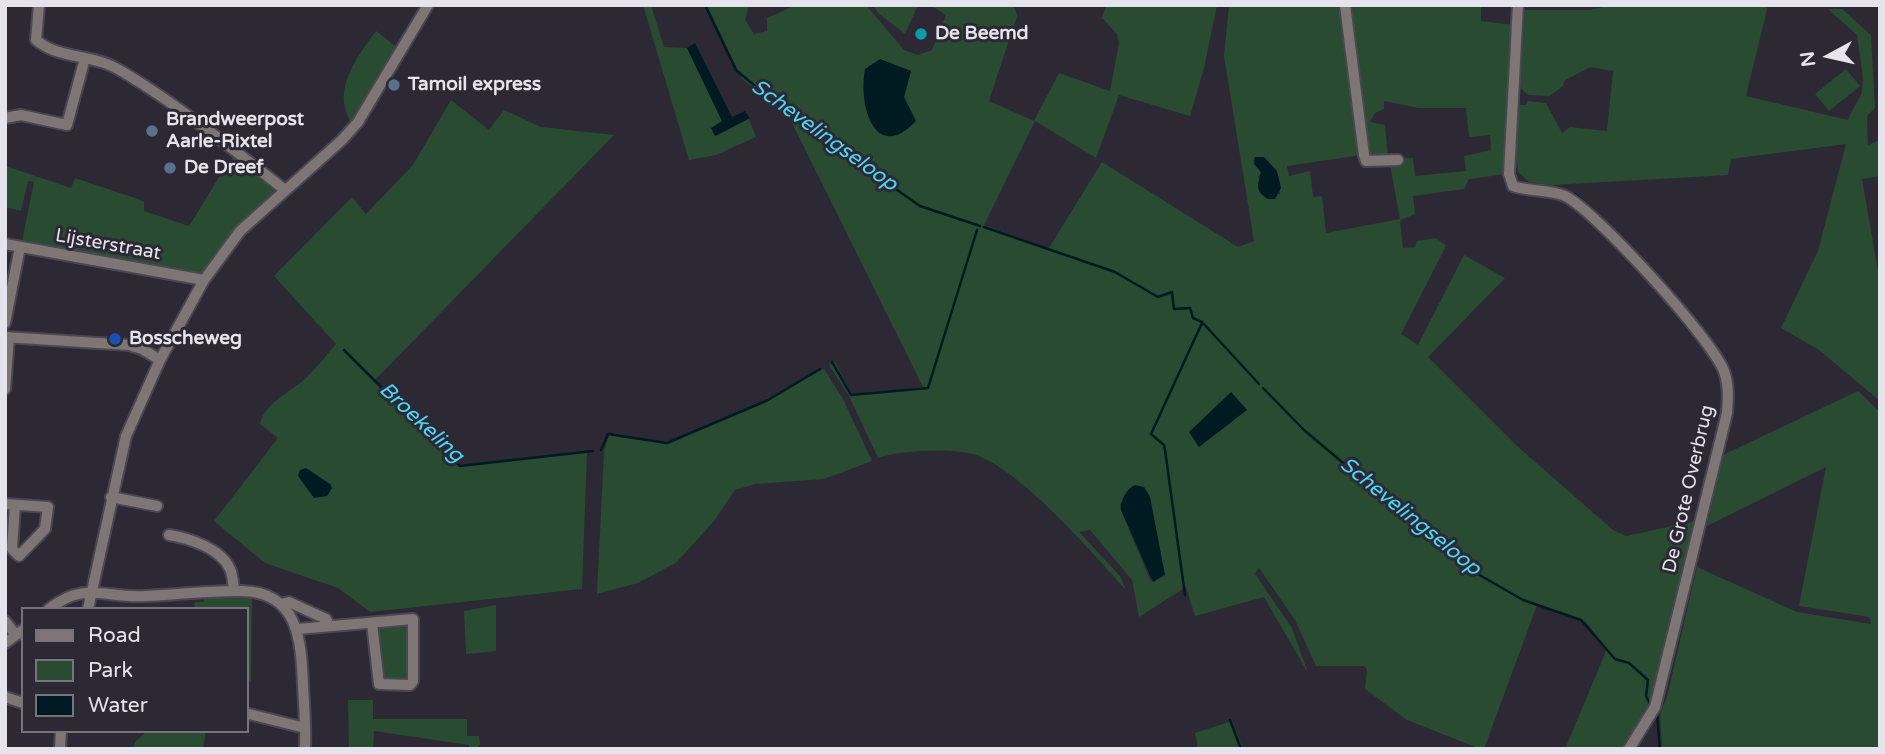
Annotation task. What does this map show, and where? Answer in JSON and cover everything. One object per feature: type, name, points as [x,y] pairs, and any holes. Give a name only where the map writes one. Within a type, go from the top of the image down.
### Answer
[{"type":"street","points":[[39,5],[36,40],[46,49],[114,67],[237,152],[285,190]]},
{"type":"street","points":[[88,607],[126,436],[160,360],[204,280],[226,247],[358,122],[428,5]]},
{"type":"street","points":[[1345,5],[1366,161],[1398,160]]},
{"type":"street","name":"De Grote Overbrug","points":[[1518,5],[1509,174],[1513,186],[1556,193],[1568,198],[1587,213],[1672,299],[1715,355],[1727,382],[1727,414],[1655,707],[1629,749]]},
{"type":"street","points":[[5,118],[21,116],[66,125],[85,58]]},
{"type":"street","name":"Lijsterstraat","points":[[5,244],[204,280]]},
{"type":"street","points":[[5,323],[20,247]]},
{"type":"street","points":[[5,389],[7,337],[129,345],[160,360]]},
{"type":"street","points":[[111,497],[157,506]]},
{"type":"street","points":[[10,504],[48,507],[45,529],[19,556],[12,548],[10,504]]},
{"type":"street","points":[[169,535],[191,538],[230,567],[234,591]]},
{"type":"street","points":[[52,607],[76,592],[141,597],[234,591],[256,593],[281,604],[298,629],[305,749]]},
{"type":"street","points":[[281,604],[289,602],[326,618],[329,626]]},
{"type":"street","points":[[298,629],[413,619],[413,681],[410,685],[379,684],[372,623]]},
{"type":"street","points":[[5,621],[19,633],[5,643]]},
{"type":"street","points":[[249,714],[305,728]]},
{"type":"green space","points":[[643,5],[651,5],[664,47],[687,48],[722,121],[716,136],[749,119],[756,137],[716,155],[689,160]]},
{"type":"green space","points":[[707,5],[749,5],[745,20],[754,34],[767,31],[767,18],[796,5],[866,5],[904,50],[918,55],[932,50],[946,15],[930,5],[1010,5],[1015,8],[1017,16],[989,101],[1034,121],[1059,73],[1110,91],[1119,43],[1117,34],[1102,18],[1106,5],[1217,5],[1204,68],[1190,116],[1119,95],[1096,158],[1035,121],[984,225],[1049,248],[1102,162],[1238,247],[1254,241],[1224,56],[1229,5],[1341,5],[1361,152],[1355,156],[1287,166],[1289,176],[1310,171],[1313,197],[1322,196],[1326,233],[1400,219],[1390,165],[1369,157],[1348,5],[1481,5],[1481,21],[1515,25],[1506,174],[1469,179],[1464,189],[1413,196],[1415,214],[1400,220],[1403,248],[1415,247],[1417,241],[1436,238],[1446,246],[1401,334],[1418,345],[1464,255],[1505,278],[1428,357],[1517,446],[1613,530],[1626,536],[1696,521],[1651,707],[1624,749],[1565,749],[1607,649],[1586,622],[1537,605],[1484,749],[1480,749],[1407,720],[1365,689],[1367,669],[1364,666],[1316,666],[1295,620],[1259,568],[1255,574],[1292,628],[1308,673],[1264,597],[1195,616],[1186,587],[1139,617],[1132,580],[1090,530],[1079,532],[1120,576],[1126,590],[1057,516],[997,466],[979,456],[957,451],[914,451],[878,458],[849,396],[829,365],[835,362],[851,394],[923,387],[790,119],[792,117],[742,79]],"holes":[[[865,69],[911,71],[904,97],[908,106],[898,136],[871,123],[865,97]],[[1384,101],[1418,108],[1466,108],[1469,137],[1490,135],[1491,150],[1464,156],[1466,171],[1415,176],[1413,158],[1388,159],[1385,125],[1370,122],[1375,113],[1384,109]],[[1255,157],[1272,166],[1280,181],[1280,195],[1258,178],[1261,172],[1253,161]],[[1144,487],[1150,497],[1161,557],[1151,582],[1120,504]]]},
{"type":"green space","points":[[873,5],[918,5],[905,34],[878,13]]},
{"type":"green space","points":[[1611,5],[1768,5],[1746,96],[1848,120],[1862,88],[1863,74],[1857,35],[1828,9],[1842,9],[1871,35],[1875,108],[1867,116],[1868,145],[1880,140],[1880,176],[1862,179],[1880,282],[1880,401],[1819,350],[1781,328],[1818,251],[1846,144],[1731,159],[1728,175],[1552,185],[1529,182],[1518,172],[1516,150],[1519,105],[1526,105],[1528,101],[1546,103],[1562,133],[1570,127],[1607,131],[1613,71],[1590,67],[1564,81],[1563,86],[1550,96],[1528,95],[1520,88],[1525,10],[1590,10]]},
{"type":"green space","points":[[376,31],[398,48],[351,122],[344,98],[345,86],[354,63]]},
{"type":"green space","points":[[1846,69],[1860,86],[1829,111],[1815,94]]},
{"type":"green space","points":[[451,100],[489,130],[504,110],[541,127],[614,135],[374,381],[460,466],[587,452],[582,589],[370,612],[338,588],[265,563],[214,521],[278,438],[260,424],[267,410],[306,378],[336,344],[274,276],[352,197],[366,214],[413,165]]},
{"type":"green space","points":[[234,156],[281,189],[221,246],[202,273],[22,241],[34,182],[28,181],[21,211],[5,207],[5,166],[71,188],[75,178],[138,199],[144,202],[144,211],[189,226]]},
{"type":"green space","points":[[824,369],[843,399],[872,461],[824,479],[755,484],[735,490],[714,521],[677,562],[638,583],[597,594],[604,451],[609,435],[668,444],[763,401]]},
{"type":"green space","points":[[1858,391],[1880,412],[1880,749],[1662,749],[1660,714],[1667,697],[1697,567],[1797,612],[1871,624],[1870,617],[1799,606],[1826,467],[1707,526],[1723,455]]},
{"type":"green space","points":[[203,595],[252,595],[251,682],[248,679],[248,607],[194,607],[195,602],[204,602]]},
{"type":"green space","points":[[496,605],[496,651],[466,654],[464,611]]},
{"type":"green space","points":[[408,624],[409,678],[383,681],[376,628]]},
{"type":"green space","points":[[348,700],[373,700],[373,719],[467,719],[467,736],[479,736],[480,744],[476,749],[469,749],[469,745],[374,731],[373,749],[349,749]]},
{"type":"green space","points":[[1232,721],[1243,749],[1198,749],[1195,733]]},
{"type":"green space","points":[[145,733],[206,733],[203,749],[133,749],[135,742]]},
{"type":"water","points":[[695,43],[732,117],[745,111],[750,118],[715,136],[711,128],[722,121],[687,48]]},
{"type":"water","points":[[880,59],[911,71],[904,97],[916,121],[902,133],[890,136],[880,133],[873,125],[864,99],[865,69]]},
{"type":"water","points":[[1255,157],[1264,157],[1277,171],[1281,188],[1275,199],[1268,199],[1259,190],[1261,172],[1254,164]]},
{"type":"water","points":[[1231,392],[1247,410],[1199,447],[1189,432]]},
{"type":"water","points":[[306,468],[330,484],[332,488],[327,496],[314,498],[298,476],[300,470]]},
{"type":"water","points":[[1135,485],[1144,487],[1150,497],[1165,575],[1153,582],[1121,510],[1124,496]]},
{"type":"waterway","name":"Schevelingseloop","points":[[705,5],[736,70],[787,113],[920,206],[980,226]]},
{"type":"waterway","points":[[1575,194],[1601,218]]},
{"type":"waterway","name":"Schevelingseloop","points":[[984,227],[1115,272],[1158,297],[1172,292],[1174,309],[1190,308],[1193,318],[1202,322],[1259,384]]},
{"type":"waterway","name":"Broekeling","points":[[832,362],[851,395],[928,388],[977,230]]},
{"type":"waterway","points":[[1659,278],[1672,291]]},
{"type":"waterway","points":[[1664,299],[1706,351]]},
{"type":"waterway","points":[[1185,595],[1164,445],[1151,434],[1202,323]]},
{"type":"waterway","name":"Broekeling","points":[[344,350],[460,466],[593,451]]},
{"type":"waterway","name":"Broekeling","points":[[601,450],[608,434],[667,443],[768,400],[820,369]]},
{"type":"waterway","name":"Schevelingseloop","points":[[1263,388],[1304,430],[1469,569],[1523,600],[1581,620],[1615,659],[1629,663],[1648,680],[1646,696],[1651,706]]},
{"type":"waterway","name":"Schevelingseloop","points":[[1657,714],[1660,749]]},
{"type":"waterway","points":[[1230,720],[1241,749]]},
{"type":"place","name":"De Beemd","points":[[921,34]]},
{"type":"place","name":"Tamoil express","points":[[394,85]]},
{"type":"place","name":"Brandweerpost Aarle-Rixtel","points":[[152,131]]},
{"type":"place","name":"De Dreef","points":[[170,168]]},
{"type":"place","name":"Bosscheweg","points":[[115,339]]}]
